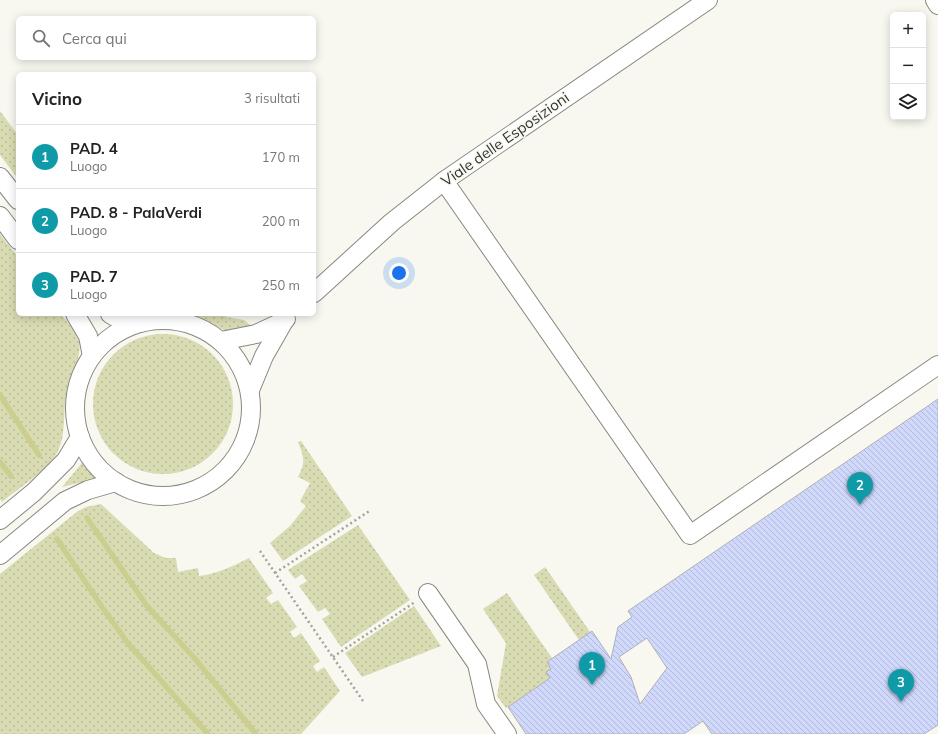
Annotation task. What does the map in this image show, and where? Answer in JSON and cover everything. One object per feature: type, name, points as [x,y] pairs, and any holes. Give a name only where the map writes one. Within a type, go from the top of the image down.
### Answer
[{"type":"street","name":"Viale delle Esposizioni","points":[[316,291],[392,222],[444,181],[708,0]]},
{"type":"street","points":[[934,0],[938,5]]},
{"type":"street","points":[[0,176],[16,197]]},
{"type":"street","points":[[444,181],[690,535],[938,365]]},
{"type":"street","points":[[0,216],[16,237]]},
{"type":"street","points":[[76,316],[88,336],[92,356]]},
{"type":"street","points":[[113,316],[140,323]]},
{"type":"street","points":[[221,341],[256,334],[288,318]]},
{"type":"street","points":[[250,390],[264,356],[288,318]]},
{"type":"street","points":[[169,320],[199,327],[221,341],[235,356],[244,373],[250,390],[251,415],[246,439],[234,460],[217,478],[203,487],[188,493],[172,496],[156,496],[135,492],[116,482],[97,466],[85,448],[80,437],[75,412],[78,386],[84,370],[92,356],[114,335],[140,323],[169,320]]},
{"type":"street","points":[[0,520],[34,492],[66,460],[80,437]]},
{"type":"street","points":[[0,555],[65,501],[88,490],[116,482]]},
{"type":"street","points":[[428,593],[477,664],[486,704],[507,734]]},
{"type":"path","points":[[275,573],[371,510]]},
{"type":"path","points":[[260,550],[363,701]]},
{"type":"path","points":[[333,657],[428,593]]},
{"type":"green space","points":[[0,111],[16,132],[16,176],[0,155]]},
{"type":"green space","points":[[0,234],[16,254],[16,316],[63,316],[76,335],[79,343],[79,356],[67,393],[62,439],[57,453],[39,473],[2,502],[0,499]]},
{"type":"green space","points":[[193,316],[225,316],[244,320],[254,328],[226,331]]},
{"type":"green space","points":[[170,334],[190,339],[213,354],[228,377],[232,390],[232,418],[228,431],[213,454],[190,469],[177,473],[156,474],[136,469],[113,454],[98,431],[94,418],[93,397],[98,377],[113,354],[136,339],[149,335]]},
{"type":"green space","points":[[301,441],[352,516],[283,561],[270,543],[290,526],[306,506],[300,501],[310,483],[298,477],[303,463],[303,456],[298,442]]},
{"type":"green space","points":[[87,457],[104,477],[62,487]]},
{"type":"green space","points":[[101,504],[154,553],[166,558],[176,558],[178,572],[198,568],[199,576],[206,575],[225,569],[249,558],[273,593],[266,598],[271,604],[278,600],[297,627],[290,632],[294,638],[301,633],[320,661],[313,666],[317,672],[324,667],[340,691],[301,734],[0,734],[0,574],[78,511],[86,507]]},
{"type":"green space","points":[[358,525],[410,600],[341,647],[322,619],[330,614],[325,608],[318,612],[299,586],[307,581],[302,574],[295,579],[288,570]]},
{"type":"green space","points":[[545,567],[595,639],[590,643],[585,636],[579,640],[534,575]]},
{"type":"green space","points":[[507,593],[552,658],[547,662],[551,669],[551,678],[506,708],[497,696],[506,643],[483,609]]},
{"type":"green space","points":[[414,606],[441,646],[362,677],[345,653]]},
{"type":"building","points":[[938,399],[938,725],[924,734],[712,734],[703,721],[684,734],[526,734],[508,707],[550,678],[546,672],[551,669],[547,662],[592,631],[611,659],[618,627],[632,617],[628,611]],"holes":[[[647,638],[667,668],[640,704],[631,677],[619,657]]]},
{"type":"waterway","points":[[0,395],[39,455]]},
{"type":"waterway","points":[[0,462],[11,476]]},
{"type":"waterway","points":[[87,518],[147,606],[196,660],[256,734]]},
{"type":"waterway","points":[[57,539],[127,642],[208,734]]},
{"type":"place","name":"PAD. 8 - PalaVerdi","points":[[860,505]]},
{"type":"place","name":"PAD. 4","points":[[592,685]]},
{"type":"place","name":"PAD. 7","points":[[901,702]]}]
